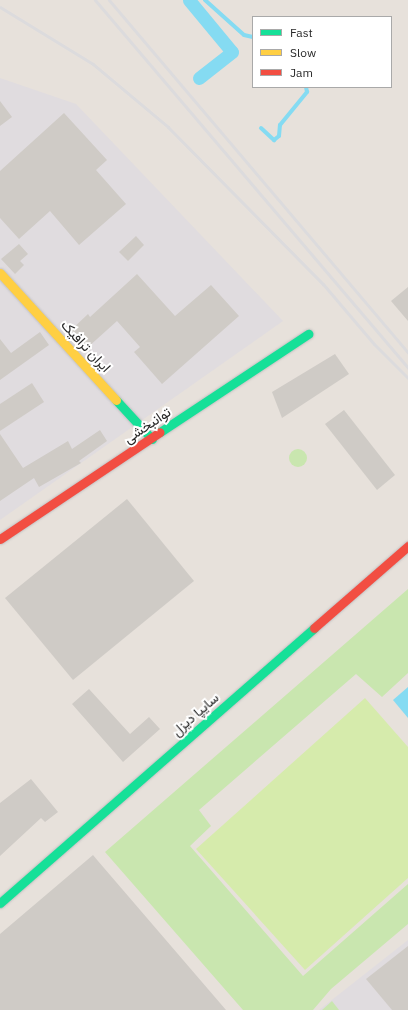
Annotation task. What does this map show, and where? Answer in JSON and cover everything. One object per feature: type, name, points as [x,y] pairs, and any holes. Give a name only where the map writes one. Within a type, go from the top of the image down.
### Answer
[{"type":"street","name":"ایران ترافیک","points":[[0,273],[152,439]]},
{"type":"street","name":"توانبخشی","points":[[0,539],[308,334]]},
{"type":"street","name":"سایپا دیزل","points":[[0,903],[408,546]]},
{"type":"shaded area","points":[[0,78],[76,104],[283,321],[0,520]]},
{"type":"shaded area","points":[[408,940],[408,1010],[319,1010]]},
{"type":"green space","points":[[294,449],[302,449],[307,454],[305,465],[302,467],[294,467],[289,462],[289,454]]},
{"type":"green space","points":[[408,589],[408,673],[382,697],[356,674],[199,810],[211,826],[190,846],[303,976],[408,884],[408,924],[331,989],[313,1010],[243,1010],[105,852]]},
{"type":"green space","points":[[365,698],[408,747],[408,878],[305,970],[196,849]]},
{"type":"green space","points":[[332,1001],[339,1010],[322,1010]]},
{"type":"water","points":[[408,687],[408,718],[393,700]]},
{"type":"building","points":[[0,101],[12,117],[0,126]]},
{"type":"building","points":[[64,113],[107,160],[96,170],[126,204],[79,245],[50,211],[19,239],[0,218],[0,171]]},
{"type":"building","points":[[136,236],[144,245],[128,261],[119,252]]},
{"type":"building","points":[[19,244],[28,254],[20,261],[24,265],[15,274],[1,259]]},
{"type":"building","points":[[137,274],[175,316],[211,285],[239,316],[162,384],[134,352],[140,347],[117,321],[87,348],[71,330],[88,314],[90,317]]},
{"type":"building","points":[[408,287],[408,321],[391,301]]},
{"type":"building","points":[[40,332],[49,345],[0,380],[0,339],[11,353]]},
{"type":"building","points":[[335,354],[349,374],[282,418],[272,392]]},
{"type":"building","points":[[32,383],[44,402],[0,431],[0,404]]},
{"type":"building","points":[[344,410],[395,475],[377,490],[325,424]]},
{"type":"building","points":[[100,430],[107,441],[79,461],[81,463],[39,487],[34,478],[0,501],[0,434],[23,468],[68,441],[72,449]]},
{"type":"building","points":[[127,499],[194,581],[73,680],[5,598]]},
{"type":"building","points":[[89,689],[130,734],[149,717],[160,729],[123,762],[72,704]]},
{"type":"building","points":[[31,779],[58,812],[45,822],[41,818],[0,856],[0,803]]},
{"type":"building","points":[[93,855],[226,1010],[0,1010],[0,934]]},
{"type":"building","points":[[408,946],[408,1010],[392,1010],[366,979]]},
{"type":"waterway","points":[[189,0],[232,52],[199,78]]},
{"type":"waterway","points":[[205,0],[244,35],[252,37]]},
{"type":"waterway","points":[[261,128],[274,140],[279,136],[280,125],[307,92],[306,88]]},
{"type":"railway","points":[[95,0],[408,368]]},
{"type":"railway","points":[[109,0],[408,353]]},
{"type":"railway","points":[[0,7],[93,64],[168,127],[323,284],[374,344],[408,378]]},
{"type":"traffic: fast","points":[[160,432],[308,334]]},
{"type":"traffic: fast","points":[[116,400],[152,439]]},
{"type":"traffic: fast","points":[[0,903],[314,628]]},
{"type":"traffic: slow","points":[[0,273],[116,400]]},
{"type":"traffic: jam","points":[[0,539],[160,432]]},
{"type":"traffic: jam","points":[[314,628],[408,546]]}]
